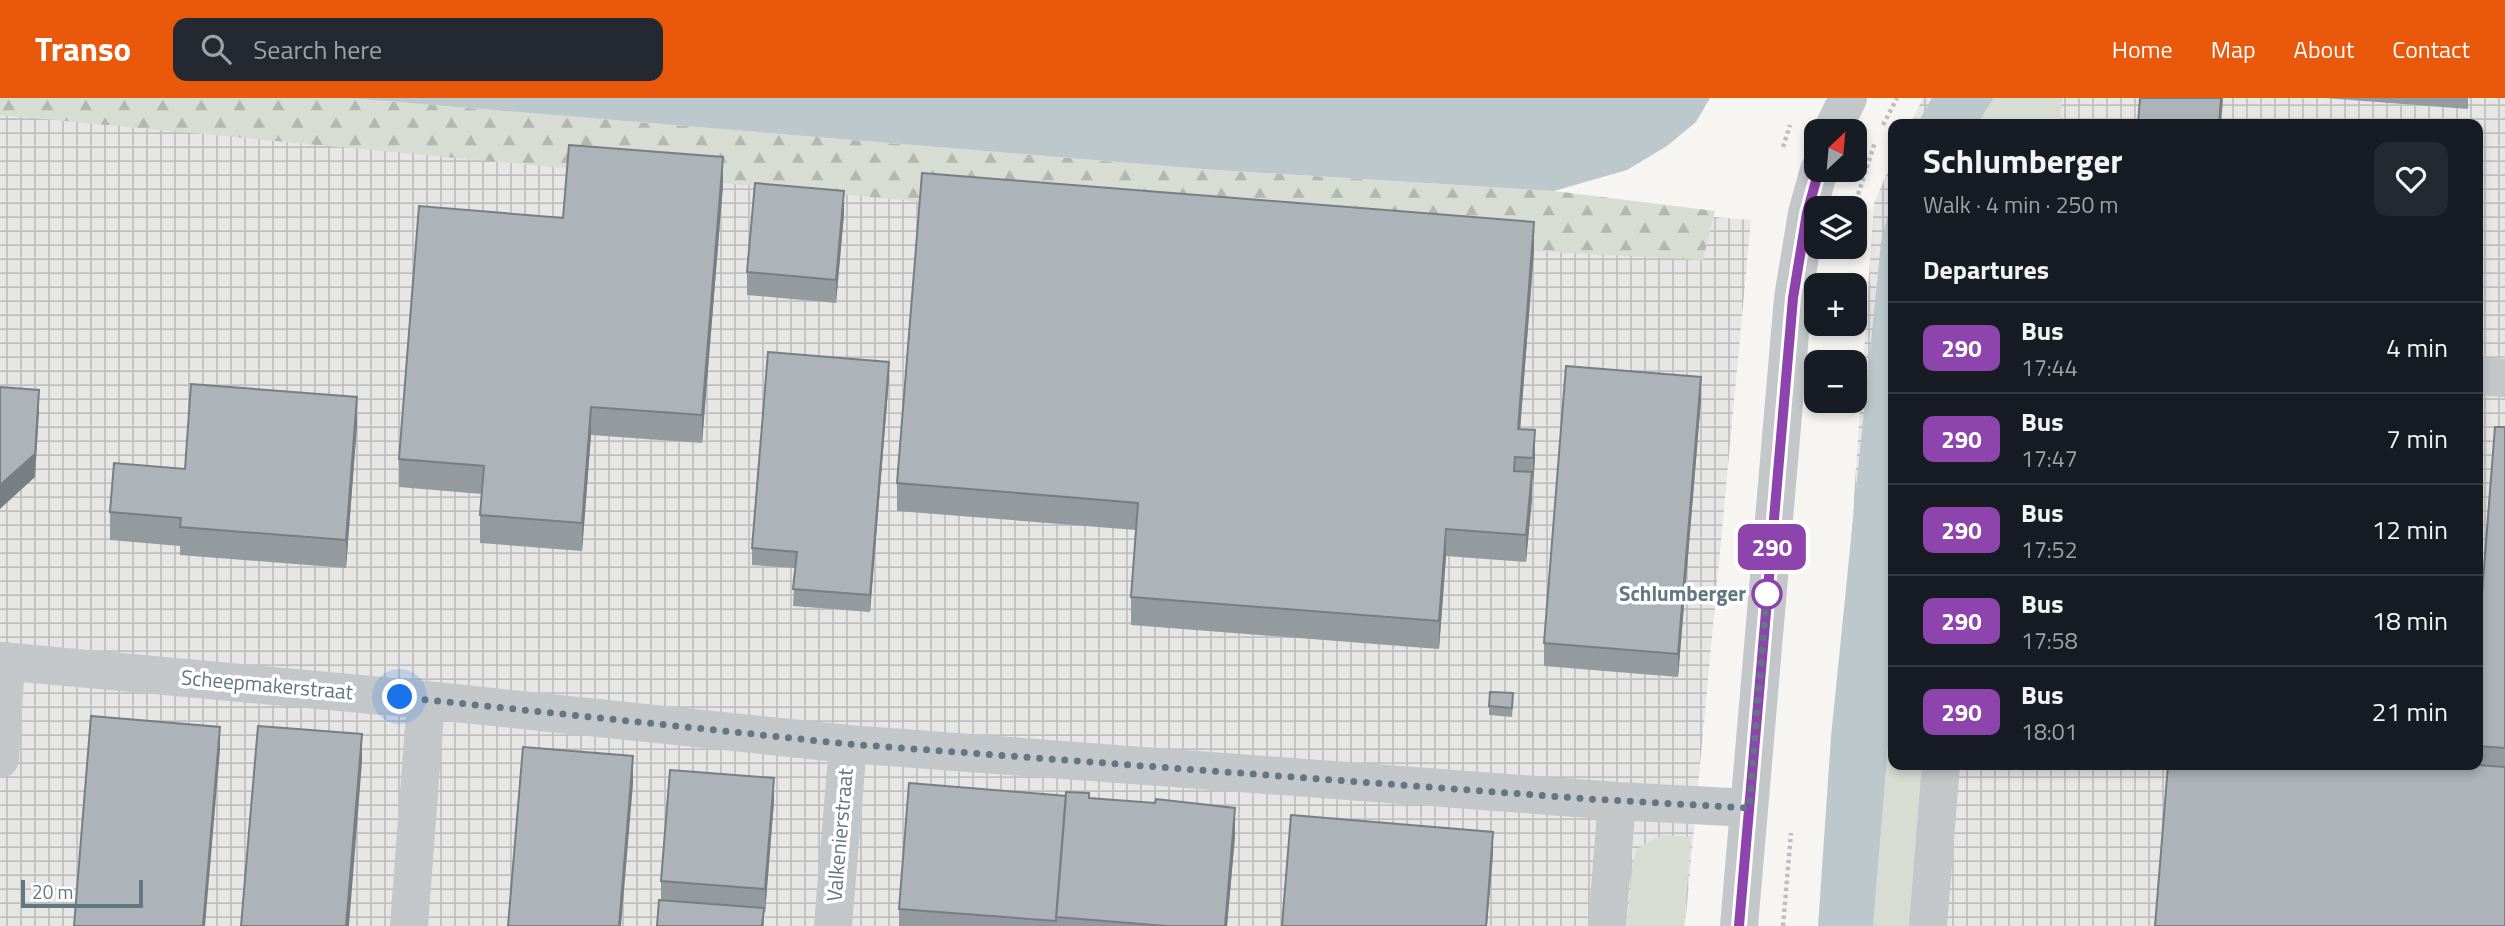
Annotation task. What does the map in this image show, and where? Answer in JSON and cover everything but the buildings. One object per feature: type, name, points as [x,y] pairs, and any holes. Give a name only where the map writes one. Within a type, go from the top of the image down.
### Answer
[{"type":"street","points":[[1838,119],[1848,98]]},
{"type":"street","points":[[1739,926],[1793,298],[1807,213],[1816,182]]},
{"type":"street","points":[[2483,376],[2505,378]]},
{"type":"street","points":[[0,760],[3,661]]},
{"type":"street","name":"Scheepmakerstraat","points":[[3,661],[426,700],[848,744],[1617,801],[1749,808]]},
{"type":"street","points":[[409,926],[426,700]]},
{"type":"street","name":"Valkenierstraat","points":[[833,926],[848,744]]},
{"type":"street","points":[[1928,926],[1941,770]]},
{"type":"street","points":[[1607,926],[1617,801]]},
{"type":"path","points":[[1857,196],[1874,144],[1898,98]]},
{"type":"shaded area","points":[[0,98],[290,98],[1751,220],[1685,926],[0,926]]},
{"type":"shaded area","points":[[349,98],[1710,98],[1696,122],[1667,146],[1627,170],[1554,191],[1201,169]]},
{"type":"shaded area","points":[[1923,98],[2505,98],[2505,926],[1825,926],[1860,413],[1867,413],[1867,350],[1864,350],[1874,203],[1888,171],[1888,770],[2483,770],[2483,119],[1912,119]]},
{"type":"shaded area","points":[[1932,98],[1994,98],[1980,119],[1920,119]]},
{"type":"shaded area","points":[[1888,215],[1888,745],[1873,926],[1818,926],[1831,737],[1864,413],[1867,413],[1867,381],[1881,242]]},
{"type":"green space","points":[[0,98],[349,98],[1201,169],[1554,191],[1715,211],[1703,260],[1533,251],[924,202],[0,115]]},
{"type":"green space","points":[[1994,98],[2062,98],[2060,119],[1980,119]]},
{"type":"green space","points":[[1888,736],[1888,770],[1925,770],[1912,926],[1873,926]]},
{"type":"green space","points":[[1661,835],[1691,837],[1684,926],[1627,926],[1632,867],[1637,849]]},
{"type":"bus line","name":"290","points":[[1739,926],[1793,298],[1807,213],[1816,182]]},
{"type":"place","name":"Schlumberger","points":[[1767,594]]},
{"type":"route","points":[[400,697],[848,744],[1639,803],[1749,808],[1767,594]]}]
